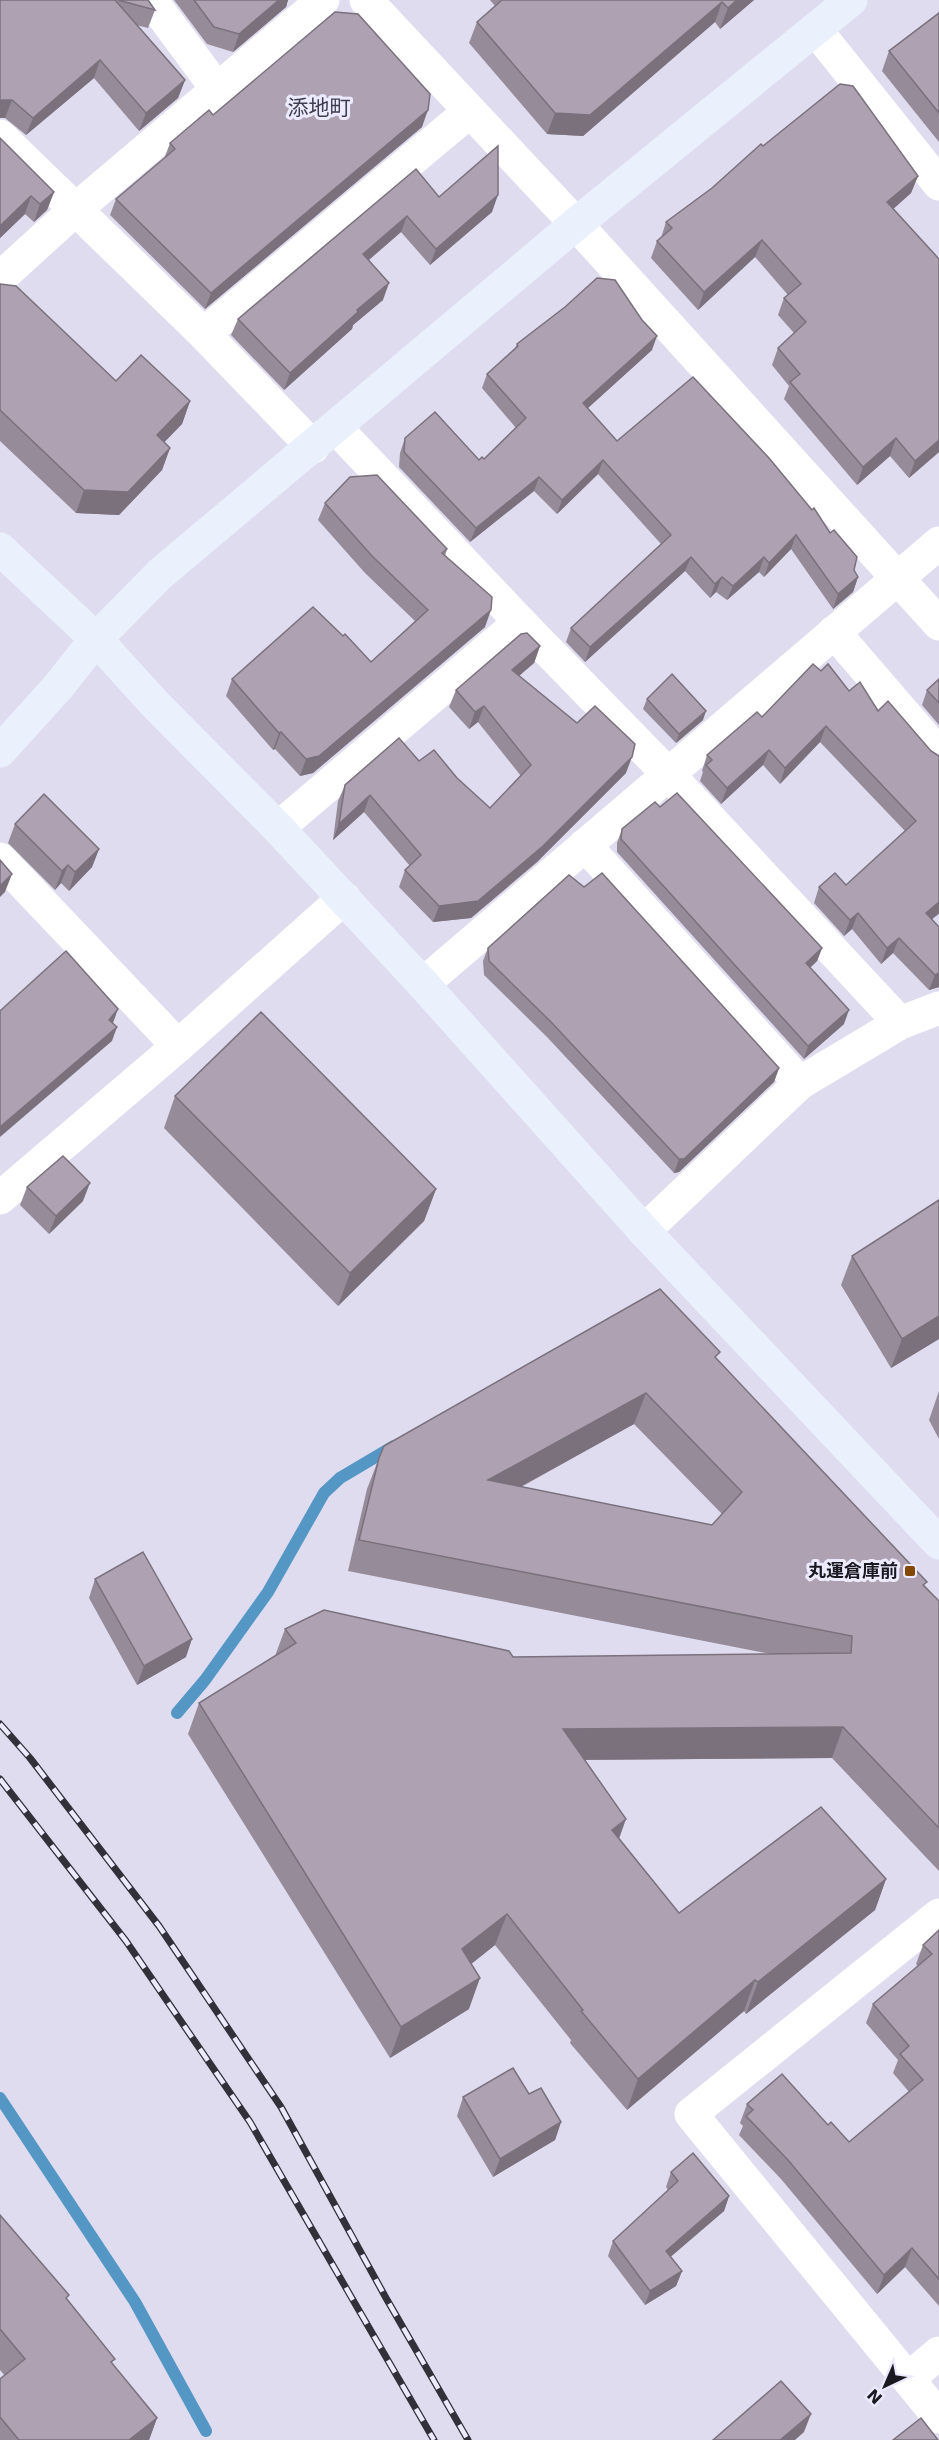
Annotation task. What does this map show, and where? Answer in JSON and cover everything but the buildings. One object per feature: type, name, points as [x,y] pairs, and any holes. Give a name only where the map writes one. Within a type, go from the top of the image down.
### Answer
[{"type":"street","points":[[151,0],[218,89]]},
{"type":"street","points":[[0,278],[76,209],[323,0]]},
{"type":"street","points":[[366,0],[576,224],[939,624]]},
{"type":"street","points":[[0,751],[58,687],[96,639],[160,574],[325,438],[576,224],[816,30],[846,2]]},
{"type":"street","points":[[816,30],[939,184]]},
{"type":"street","points":[[204,334],[470,111]]},
{"type":"street","points":[[0,136],[204,334],[325,438],[520,622],[668,774],[900,1023]]},
{"type":"street","points":[[423,984],[939,543]]},
{"type":"street","points":[[0,549],[96,639],[155,704],[278,828],[423,984],[644,1231],[939,1543]]},
{"type":"street","points":[[278,828],[520,622]]},
{"type":"street","points":[[834,632],[939,754]]},
{"type":"street","points":[[585,845],[800,1083]]},
{"type":"street","points":[[0,859],[178,1046]]},
{"type":"street","points":[[0,1198],[178,1046],[344,898]]},
{"type":"street","points":[[644,1231],[800,1083],[900,1023],[939,1008]]},
{"type":"street","points":[[939,1915],[691,2114],[939,2417]]},
{"type":"street","points":[[908,2379],[939,2353]]},
{"type":"waterway","points":[[177,1713],[205,1680],[268,1592],[324,1493],[340,1478],[394,1446]]},
{"type":"waterway","points":[[0,2098],[135,2302],[206,2431]]},
{"type":"railway","points":[[0,1724],[30,1758],[159,1926],[281,2107],[386,2298],[468,2440]]},
{"type":"railway","points":[[0,1779],[126,1941],[250,2122],[434,2440]]},
{"type":"place","name":"丸運倉庫前","points":[[910,1571]]},
{"type":"district","name":"添地町","points":[[319,108]]}]
